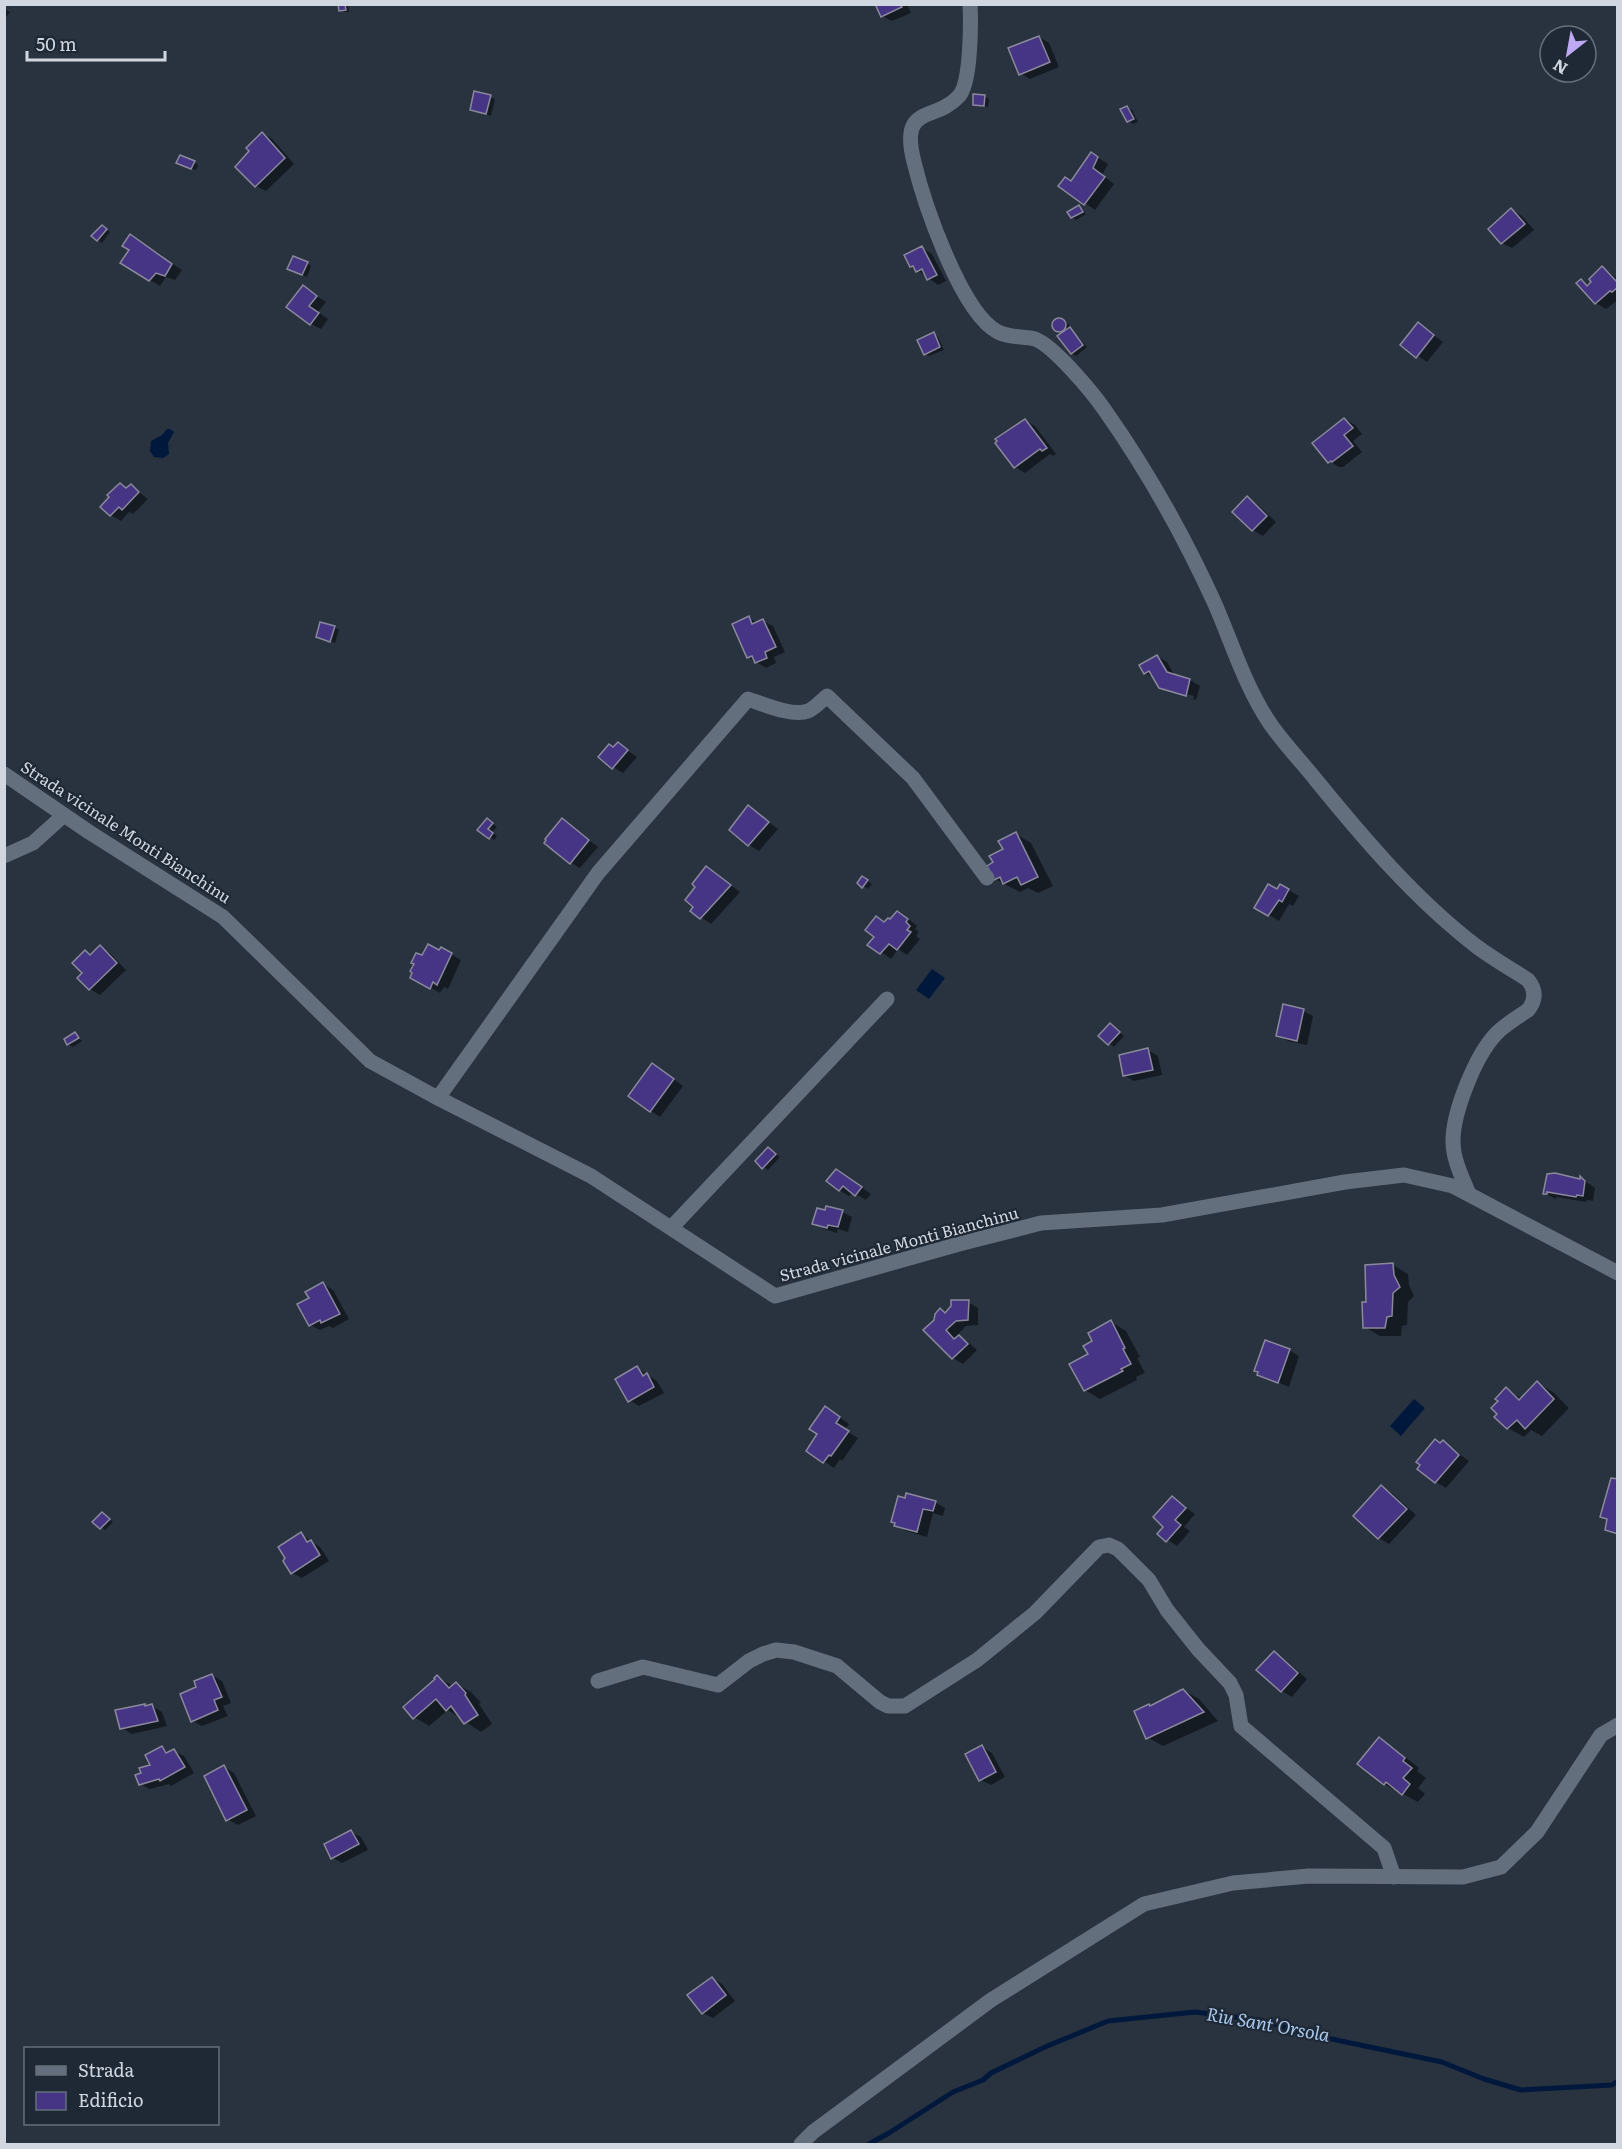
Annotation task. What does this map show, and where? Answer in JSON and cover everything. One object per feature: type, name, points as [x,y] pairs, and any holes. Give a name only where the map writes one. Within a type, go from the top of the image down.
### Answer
[{"type":"street","points":[[970,4],[966,83],[960,95],[954,100],[915,122],[910,138],[913,161],[934,228],[960,286],[987,323],[999,333],[1032,338],[1046,345],[1103,407],[1171,513],[1215,604],[1240,666],[1270,723],[1342,812],[1416,895],[1476,946],[1528,980],[1532,985],[1534,991],[1532,1005],[1495,1035],[1474,1065],[1460,1105],[1453,1141],[1456,1163],[1469,1194]]},
{"type":"street","points":[[438,1098],[597,873],[748,699],[773,708],[809,711],[827,696],[913,778],[987,878]]},
{"type":"street","name":"Strada vicinale Monti Bianchinu","points":[[4,774],[223,917],[370,1061],[591,1176],[775,1296],[1041,1223],[1162,1215],[1345,1182],[1404,1175],[1453,1186],[1617,1273]]},
{"type":"street","points":[[4,856],[33,843],[64,815]]},
{"type":"street","points":[[671,1228],[887,999]]},
{"type":"street","points":[[598,1681],[643,1667],[718,1685],[749,1661],[776,1650],[794,1652],[837,1666],[880,1702],[888,1706],[905,1706],[977,1660],[1035,1614],[1099,1547],[1109,1545],[1118,1549],[1149,1580],[1167,1610],[1198,1649],[1230,1683],[1236,1695],[1241,1725],[1384,1848],[1394,1877]]},
{"type":"street","points":[[801,2145],[813,2132],[991,2000],[1144,1904],[1233,1882],[1310,1876],[1463,1877],[1501,1867],[1537,1832],[1600,1736],[1617,1725]]},
{"type":"water","points":[[167,429],[174,432],[168,443],[169,454],[163,458],[154,457],[150,451],[151,441]]},
{"type":"water","points":[[932,969],[945,978],[929,999],[916,990]]},
{"type":"water","points":[[1414,1399],[1425,1408],[1401,1436],[1390,1426]]},
{"type":"building","points":[[338,4],[345,4],[346,10],[339,11]]},
{"type":"building","points":[[875,4],[900,4],[902,7],[881,17]]},
{"type":"building","points":[[1039,36],[1050,62],[1019,75],[1008,48]]},
{"type":"building","points":[[474,91],[491,95],[486,114],[470,110]]},
{"type":"building","points":[[973,94],[985,95],[984,106],[973,105]]},
{"type":"building","points":[[1127,106],[1134,119],[1127,122],[1120,109]]},
{"type":"building","points":[[262,132],[285,158],[255,187],[235,167],[249,151],[246,148]]},
{"type":"building","points":[[1091,152],[1098,157],[1093,168],[1105,177],[1084,205],[1058,186],[1065,177],[1071,181]]},
{"type":"building","points":[[180,155],[195,161],[191,169],[176,163]]},
{"type":"building","points":[[1079,205],[1083,212],[1071,218],[1067,212]]},
{"type":"building","points":[[1511,208],[1525,224],[1501,244],[1488,229]]},
{"type":"building","points":[[102,225],[107,229],[97,241],[91,236]]},
{"type":"building","points":[[130,234],[172,264],[165,276],[156,273],[149,281],[120,263],[129,250],[122,246]]},
{"type":"building","points":[[922,246],[937,275],[927,280],[922,269],[916,272],[913,266],[910,267],[904,255]]},
{"type":"building","points":[[293,256],[308,262],[302,275],[287,269]]},
{"type":"building","points":[[1602,266],[1618,283],[1618,287],[1595,304],[1576,283],[1581,279],[1587,286],[1591,282],[1589,279]]},
{"type":"building","points":[[303,285],[317,296],[309,306],[319,313],[310,325],[286,307]]},
{"type":"building","points":[[1059,318],[1064,320],[1066,325],[1064,330],[1059,332],[1054,330],[1052,325],[1054,320]]},
{"type":"building","points":[[1418,322],[1434,335],[1416,358],[1400,345]]},
{"type":"building","points":[[1070,327],[1083,345],[1071,354],[1057,336]]},
{"type":"building","points":[[934,332],[940,347],[924,355],[917,340]]},
{"type":"building","points":[[1344,418],[1353,428],[1344,435],[1353,446],[1328,463],[1312,443]]},
{"type":"building","points":[[1025,419],[1047,448],[1042,451],[1040,449],[1014,468],[995,443],[997,441],[995,439]]},
{"type":"building","points":[[120,483],[126,488],[131,484],[139,492],[122,510],[119,507],[110,516],[100,507],[109,497],[107,495]]},
{"type":"building","points":[[1247,496],[1267,516],[1252,531],[1232,512]]},
{"type":"building","points":[[749,616],[752,624],[763,619],[776,647],[765,652],[767,658],[755,663],[752,656],[747,658],[732,624]]},
{"type":"building","points":[[320,622],[335,626],[330,642],[316,637]]},
{"type":"building","points":[[1157,655],[1167,672],[1190,679],[1186,696],[1159,688],[1149,671],[1144,674],[1139,665]]},
{"type":"building","points":[[618,742],[628,750],[612,769],[598,757],[609,744],[613,747]]},
{"type":"building","points":[[748,805],[769,822],[748,846],[729,830]]},
{"type":"building","points":[[487,818],[493,823],[488,829],[493,833],[489,839],[477,830]]},
{"type":"building","points":[[562,818],[589,840],[570,864],[544,843]]},
{"type":"building","points":[[1016,832],[1038,877],[1021,885],[1017,877],[1003,884],[1000,877],[994,880],[987,866],[993,862],[989,856],[1003,849],[998,841]]},
{"type":"building","points":[[706,866],[731,885],[700,919],[690,911],[693,907],[685,900],[695,887],[692,884]]},
{"type":"building","points":[[862,876],[868,880],[862,888],[857,883]]},
{"type":"building","points":[[1268,884],[1277,889],[1280,884],[1289,889],[1282,902],[1279,900],[1268,916],[1254,908]]},
{"type":"building","points":[[897,911],[908,919],[906,922],[910,926],[907,930],[911,932],[897,950],[889,944],[880,954],[867,945],[874,937],[865,930],[876,916],[884,922]]},
{"type":"building","points":[[428,944],[452,953],[437,985],[433,982],[430,989],[410,978],[412,973],[410,971],[414,964],[411,963],[416,953],[422,955]]},
{"type":"building","points":[[100,945],[117,963],[89,990],[77,978],[82,973],[72,963],[85,950],[90,955]]},
{"type":"building","points":[[1283,1004],[1304,1009],[1297,1041],[1276,1036]]},
{"type":"building","points":[[1110,1023],[1120,1032],[1108,1045],[1098,1036]]},
{"type":"building","points":[[75,1032],[79,1038],[67,1045],[64,1039]]},
{"type":"building","points":[[1148,1048],[1153,1070],[1123,1076],[1119,1055]]},
{"type":"building","points":[[652,1063],[674,1079],[650,1112],[628,1096]]},
{"type":"building","points":[[768,1147],[776,1154],[762,1169],[755,1161]]},
{"type":"building","points":[[836,1169],[862,1187],[855,1196],[843,1186],[839,1191],[826,1181]]},
{"type":"building","points":[[1555,1173],[1580,1179],[1580,1176],[1585,1181],[1583,1196],[1547,1192],[1543,1194],[1547,1174]]},
{"type":"building","points":[[826,1206],[843,1210],[838,1227],[828,1225],[827,1228],[812,1224],[817,1208],[825,1210]]},
{"type":"building","points":[[1393,1263],[1394,1275],[1400,1287],[1393,1293],[1392,1316],[1387,1317],[1385,1328],[1363,1328],[1362,1302],[1366,1302],[1365,1265]]},
{"type":"building","points":[[323,1282],[340,1314],[309,1326],[297,1304],[309,1298],[305,1292]]},
{"type":"building","points":[[951,1300],[969,1300],[968,1320],[956,1321],[946,1330],[954,1339],[959,1335],[968,1344],[952,1359],[923,1330],[934,1320],[940,1308],[945,1313],[951,1306]]},
{"type":"building","points":[[1111,1320],[1131,1364],[1121,1369],[1123,1371],[1084,1391],[1069,1364],[1088,1354],[1083,1346],[1092,1341],[1088,1333]]},
{"type":"building","points":[[1265,1340],[1290,1349],[1278,1383],[1257,1375],[1258,1372],[1254,1371]]},
{"type":"building","points":[[637,1366],[643,1376],[647,1373],[654,1387],[628,1402],[615,1379]]},
{"type":"building","points":[[1537,1381],[1554,1399],[1525,1429],[1517,1420],[1507,1429],[1494,1417],[1497,1414],[1491,1408],[1498,1401],[1495,1399],[1506,1387],[1519,1400]]},
{"type":"building","points":[[825,1406],[840,1417],[836,1423],[849,1431],[823,1463],[806,1451],[817,1434],[809,1429]]},
{"type":"building","points":[[1435,1439],[1440,1443],[1443,1440],[1459,1455],[1435,1483],[1417,1469],[1420,1465],[1416,1462]]},
{"type":"building","points":[[1611,1478],[1618,1479],[1618,1534],[1605,1530],[1607,1519],[1600,1517]]},
{"type":"building","points":[[1381,1485],[1407,1509],[1378,1539],[1353,1516]]},
{"type":"building","points":[[906,1493],[936,1501],[933,1511],[923,1509],[917,1532],[894,1526],[895,1523],[891,1522],[898,1496],[905,1498]]},
{"type":"building","points":[[1172,1496],[1186,1508],[1175,1520],[1181,1525],[1166,1542],[1157,1534],[1163,1527],[1153,1517]]},
{"type":"building","points":[[102,1512],[110,1519],[100,1529],[92,1522]]},
{"type":"building","points":[[301,1532],[307,1542],[311,1540],[320,1555],[291,1574],[278,1547]]},
{"type":"building","points":[[1274,1651],[1298,1673],[1281,1692],[1256,1670]]},
{"type":"building","points":[[212,1674],[222,1697],[214,1700],[218,1710],[191,1722],[180,1694],[196,1687],[194,1681]]},
{"type":"building","points":[[437,1675],[449,1688],[456,1682],[466,1693],[465,1695],[478,1715],[464,1724],[451,1706],[446,1711],[436,1699],[413,1719],[403,1707]]},
{"type":"building","points":[[1183,1689],[1204,1712],[1146,1739],[1134,1711],[1149,1704],[1150,1706]]},
{"type":"building","points":[[145,1704],[145,1706],[152,1704],[158,1721],[120,1729],[115,1710]]},
{"type":"building","points":[[1379,1737],[1405,1758],[1403,1761],[1412,1768],[1403,1778],[1410,1784],[1402,1795],[1386,1782],[1384,1785],[1357,1764]]},
{"type":"building","points":[[982,1745],[996,1772],[979,1781],[965,1754]]},
{"type":"building","points":[[162,1746],[166,1753],[174,1749],[185,1767],[160,1781],[159,1779],[139,1785],[135,1775],[141,1773],[139,1768],[150,1765],[145,1755]]},
{"type":"building","points":[[224,1765],[247,1810],[226,1821],[204,1776]]},
{"type":"building","points":[[351,1830],[359,1844],[331,1859],[324,1844]]},
{"type":"building","points":[[712,1977],[726,1995],[702,2014],[687,1995]]},
{"type":"waterway","name":"Riu Sant'Orsola","points":[[869,2144],[953,2092],[983,2080],[991,2073],[1045,2047],[1108,2021],[1195,2012],[1259,2020],[1317,2036],[1442,2062],[1484,2079],[1521,2090],[1612,2085],[1618,2081]]}]
